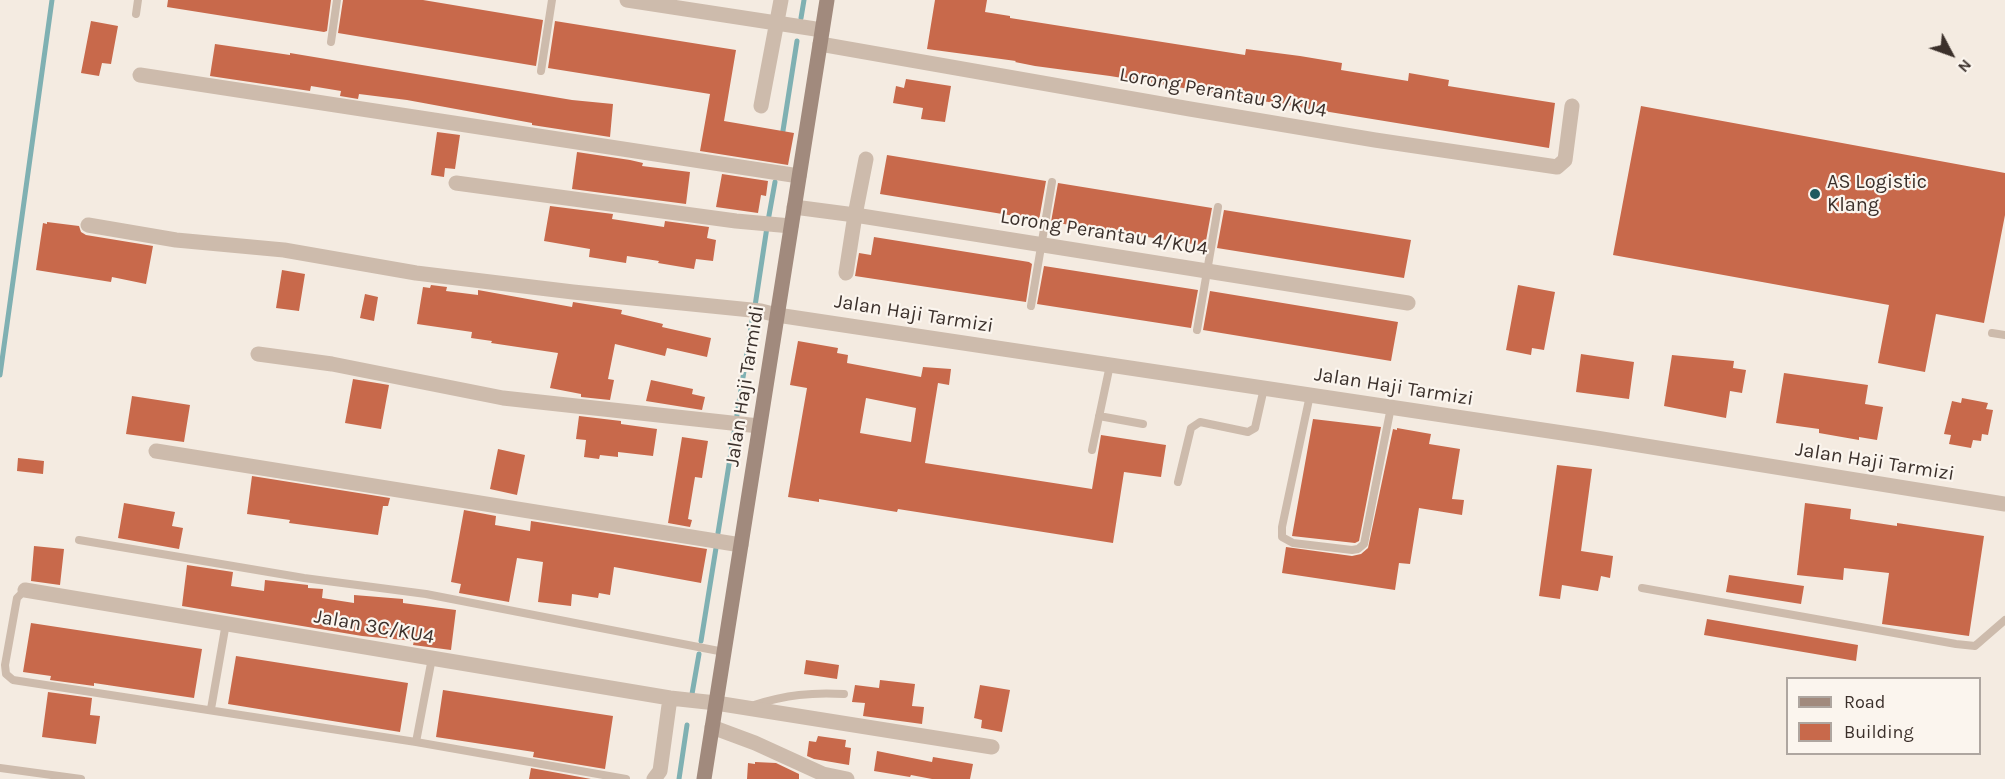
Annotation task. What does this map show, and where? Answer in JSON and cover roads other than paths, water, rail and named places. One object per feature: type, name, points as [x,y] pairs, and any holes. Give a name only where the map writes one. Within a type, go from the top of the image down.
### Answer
[{"type":"street","points":[[627,0],[778,23],[821,37]]},
{"type":"street","points":[[761,106],[781,0]]},
{"type":"street","name":"Jalan Haji Tarmidi","points":[[704,779],[741,546],[752,425],[777,315],[827,0]]},
{"type":"street","name":"Lorong Perantau 3/KU4","points":[[821,37],[1236,117],[1557,167],[1565,160],[1572,106]]},
{"type":"street","points":[[140,75],[799,176]]},
{"type":"street","points":[[846,273],[866,159]]},
{"type":"street","points":[[456,183],[736,221],[791,226]]},
{"type":"street","name":"Lorong Perantau 4/KU4","points":[[794,207],[1408,303]]},
{"type":"street","name":"Jalan Haji Tarmizi","points":[[88,225],[176,240],[284,250],[416,273],[573,292],[724,306],[1391,407],[2005,504]]},
{"type":"street","points":[[258,354],[333,364],[503,398],[752,425]]},
{"type":"street","points":[[156,451],[741,546]]},
{"type":"street","name":"Jalan 3C/KU4","points":[[25,590],[670,698],[716,703],[992,747]]},
{"type":"street","points":[[654,779],[660,771],[670,698]]},
{"type":"street","points":[[712,727],[755,743],[823,774],[847,779]]},
{"type":"lane","points":[[136,14],[138,0]]},
{"type":"lane","points":[[331,42],[337,0]]},
{"type":"lane","points":[[541,71],[552,0]]},
{"type":"lane","points":[[1031,306],[1052,182]]},
{"type":"lane","points":[[1197,330],[1218,207]]},
{"type":"lane","points":[[1992,333],[2005,335]]},
{"type":"lane","points":[[1092,450],[1110,365]]},
{"type":"lane","points":[[1178,482],[1191,428],[1200,422],[1248,432],[1255,428],[1264,388]]},
{"type":"lane","points":[[1310,395],[1282,527],[1282,537],[1293,543],[1352,550],[1364,544],[1391,407]]},
{"type":"lane","points":[[1099,416],[1143,424]]},
{"type":"lane","points":[[79,540],[304,578],[426,594],[724,652]]},
{"type":"lane","points":[[1642,588],[1975,646],[2005,620]]},
{"type":"lane","points":[[25,590],[17,598],[5,665],[6,674],[13,680],[416,742],[626,779]]},
{"type":"lane","points":[[211,709],[226,623]]},
{"type":"lane","points":[[416,742],[432,658]]},
{"type":"lane","points":[[744,708],[776,698],[815,692],[844,694]]},
{"type":"lane","points":[[0,768],[81,779]]},
{"type":"waterway","points":[[0,375],[52,0]]},
{"type":"waterway","points":[[801,18],[804,0]]},
{"type":"waterway","points":[[782,137],[797,41]]},
{"type":"waterway","points":[[768,221],[775,182]]},
{"type":"waterway","points":[[755,306],[767,227]]},
{"type":"waterway","points":[[718,533],[753,315]]},
{"type":"waterway","points":[[701,641],[716,548]]},
{"type":"waterway","points":[[692,694],[699,654]]},
{"type":"waterway","points":[[679,779],[687,725]]},
{"type":"place","name":"AS Logistic Klang","points":[[1815,194]]}]
